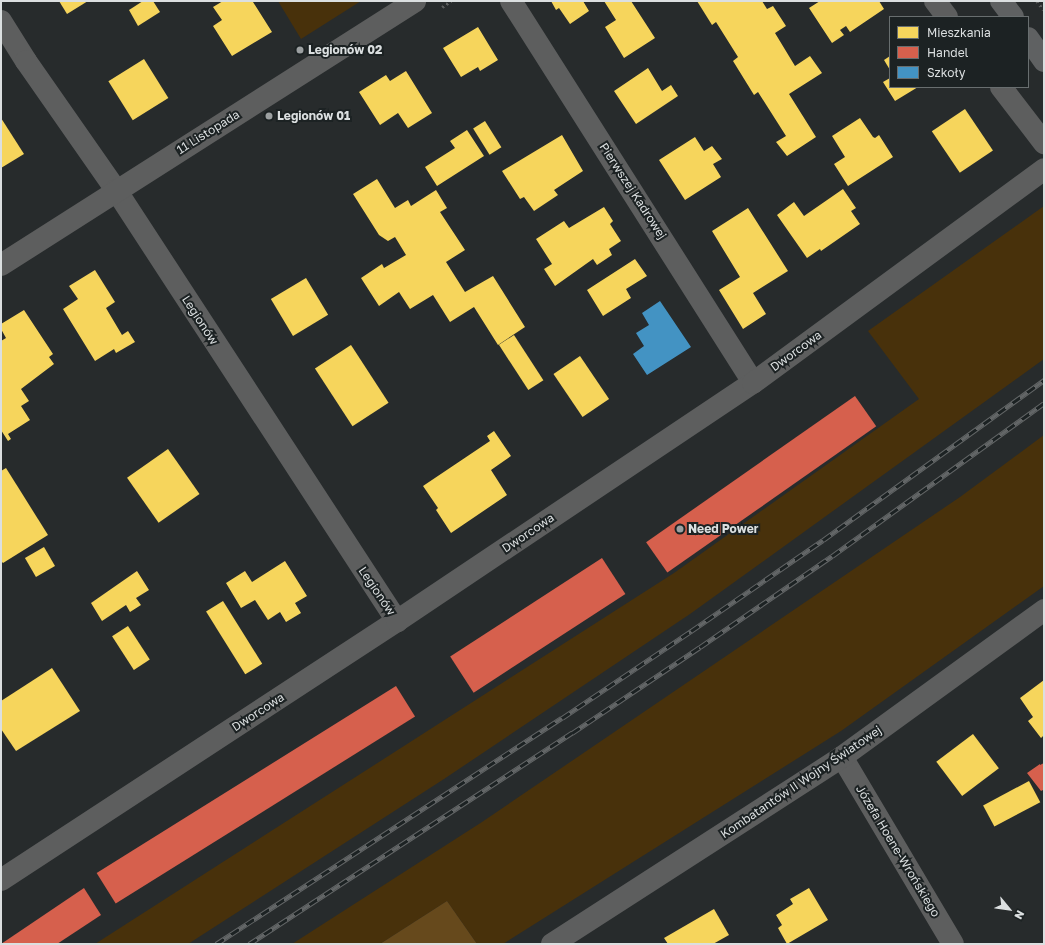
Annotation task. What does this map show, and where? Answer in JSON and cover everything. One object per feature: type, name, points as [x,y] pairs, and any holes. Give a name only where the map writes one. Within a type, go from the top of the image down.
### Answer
[{"type":"main road","points":[[1001,1],[1012,16]]},
{"type":"main road","points":[[1029,39],[1044,61]]},
{"type":"street","name":"11 Listopada","points":[[1,265],[116,190],[416,1]]},
{"type":"street","name":"Pierwszej Kadrowej","points":[[511,1],[742,363],[753,383]]},
{"type":"street","points":[[935,1],[946,16]]},
{"type":"street","name":"Legionów","points":[[1,21],[30,67],[116,190],[396,621]]},
{"type":"street","points":[[1002,88],[1044,143]]},
{"type":"street","name":"Dworcowa","points":[[1,880],[396,621],[753,383],[1044,169]]},
{"type":"street","name":"Kombatantów II Wojny Światowej","points":[[552,944],[842,757],[1044,610]]},
{"type":"street","name":"Józefa Hoene-Wrońskiego","points":[[842,757],[953,944]]},
{"type":"path","points":[[1037,1],[1044,10]]},
{"type":"shaded area","points":[[278,1],[361,1],[301,39]]},
{"type":"shaded area","points":[[1044,206],[1044,359],[690,614],[444,779],[188,944],[95,944],[674,573],[919,399],[868,331]]},
{"type":"shaded area","points":[[1044,435],[1044,586],[841,731],[503,944],[477,944],[447,901],[380,944],[292,944],[482,822],[960,497]]},
{"type":"shaded area","points":[[447,901],[477,944],[380,944]]},
{"type":"building: Mieszkania","points":[[59,1],[88,1],[67,14]]},
{"type":"building: Mieszkania","points":[[143,1],[153,1],[160,12],[138,26],[129,10]]},
{"type":"building: Mieszkania","points":[[223,1],[255,1],[253,2],[272,32],[232,56],[213,26],[222,20],[213,7]]},
{"type":"building: Mieszkania","points":[[551,1],[583,1],[589,11],[570,24],[559,8],[556,10]]},
{"type":"building: Mieszkania","points":[[604,1],[631,1],[655,38],[624,58],[605,27],[616,20]]},
{"type":"building: Mieszkania","points":[[697,1],[762,1],[767,9],[773,6],[786,26],[775,33],[795,66],[810,56],[822,73],[789,94],[816,137],[787,156],[776,142],[786,136],[758,92],[754,95],[733,61],[738,57],[716,22],[712,25]]},
{"type":"building: Mieszkania","points":[[820,1],[879,1],[884,9],[850,32],[846,26],[840,30],[844,35],[832,43],[809,8]]},
{"type":"building: Mieszkania","points":[[478,27],[498,60],[480,71],[478,67],[461,77],[443,48]]},
{"type":"building: Mieszkania","points":[[889,57],[889,68],[884,60]]},
{"type":"building: Mieszkania","points":[[144,59],[168,98],[133,120],[108,81]]},
{"type":"building: Mieszkania","points":[[648,68],[662,91],[671,85],[678,96],[636,124],[614,91]]},
{"type":"building: Mieszkania","points":[[406,71],[432,113],[408,128],[398,113],[380,125],[359,92],[386,75],[390,81]]},
{"type":"building: Mieszkania","points":[[889,79],[889,88],[916,88],[895,101],[883,82]]},
{"type":"building: Mieszkania","points":[[965,109],[993,150],[960,173],[932,131]]},
{"type":"building: Mieszkania","points":[[1,118],[24,154],[1,168]]},
{"type":"building: Mieszkania","points":[[860,118],[873,137],[875,138],[879,135],[893,157],[848,186],[834,164],[845,157],[832,136]]},
{"type":"building: Mieszkania","points":[[485,121],[501,147],[490,155],[473,128]]},
{"type":"building: Mieszkania","points":[[467,130],[484,156],[437,186],[425,167],[455,148],[450,141]]},
{"type":"building: Mieszkania","points":[[562,135],[583,171],[554,190],[558,195],[534,211],[524,197],[520,199],[502,171]]},
{"type":"building: Mieszkania","points":[[695,137],[704,151],[712,146],[722,159],[713,164],[721,177],[685,200],[659,160]]},
{"type":"building: Mieszkania","points":[[377,179],[395,208],[408,200],[411,206],[436,190],[447,208],[440,212],[465,250],[446,262],[465,292],[493,276],[525,327],[498,345],[474,307],[450,322],[433,295],[410,309],[399,292],[379,306],[361,278],[382,264],[384,268],[406,255],[395,237],[388,241],[379,235],[353,194]]},
{"type":"building: Mieszkania","points":[[843,189],[856,208],[851,211],[860,224],[821,251],[820,249],[807,258],[777,215],[794,202],[804,216]]},
{"type":"building: Mieszkania","points":[[604,207],[613,221],[610,224],[621,241],[609,249],[612,255],[597,265],[593,259],[555,286],[544,269],[552,264],[536,239],[564,221],[569,228]]},
{"type":"building: Mieszkania","points":[[748,208],[788,271],[753,293],[766,314],[743,329],[719,290],[740,277],[712,231]]},
{"type":"building: Mieszkania","points":[[635,259],[647,276],[626,289],[631,298],[603,316],[587,290]]},
{"type":"building: Mieszkania","points":[[95,270],[115,302],[106,308],[122,335],[128,331],[135,342],[116,353],[114,349],[95,361],[63,309],[78,299],[69,286]]},
{"type":"building: Mieszkania","points":[[306,278],[328,315],[293,336],[271,299]]},
{"type":"building: Mieszkania","points":[[24,310],[53,354],[49,357],[54,364],[21,389],[29,401],[21,406],[30,420],[8,434],[11,439],[8,441],[1,430],[1,341],[6,338],[1,329],[1,324]]},
{"type":"building: Mieszkania","points":[[514,335],[543,380],[528,390],[499,345]]},
{"type":"building: Mieszkania","points":[[351,345],[389,403],[353,426],[315,368]]},
{"type":"building: Mieszkania","points":[[580,356],[609,399],[583,417],[553,374]]},
{"type":"building: Mieszkania","points":[[494,431],[511,456],[491,470],[507,495],[451,533],[436,510],[438,508],[423,486],[490,441],[487,436]]},
{"type":"building: Mieszkania","points":[[168,449],[200,494],[159,523],[127,478]]},
{"type":"building: Mieszkania","points":[[6,468],[48,535],[3,563],[1,561],[1,471]]},
{"type":"building: Mieszkania","points":[[44,547],[55,566],[36,577],[25,558]]},
{"type":"building: Mieszkania","points":[[285,561],[307,596],[295,603],[301,613],[286,622],[280,612],[268,620],[255,600],[241,608],[226,583],[245,571],[252,582]]},
{"type":"building: Mieszkania","points":[[137,571],[149,590],[136,598],[141,605],[130,612],[126,605],[102,621],[91,603]]},
{"type":"building: Mieszkania","points":[[223,601],[262,664],[245,674],[206,612]]},
{"type":"building: Mieszkania","points":[[128,626],[150,660],[134,670],[112,636]]},
{"type":"building: Mieszkania","points":[[52,668],[80,711],[16,751],[1,729],[1,701]]},
{"type":"building: Mieszkania","points":[[1044,680],[1044,735],[1041,738],[1028,721],[1033,717],[1020,698]]},
{"type":"building: Mieszkania","points":[[973,734],[999,768],[962,796],[936,762]]},
{"type":"building: Mieszkania","points":[[1029,781],[1040,802],[994,827],[983,805]]},
{"type":"building: Mieszkania","points":[[809,888],[828,920],[787,944],[778,928],[782,925],[776,915],[793,904],[790,899]]},
{"type":"building: Mieszkania","points":[[714,909],[729,935],[713,944],[668,944],[664,938]]},
{"type":"building: Handel","points":[[855,396],[876,426],[667,573],[646,542]]},
{"type":"building: Handel","points":[[602,558],[625,594],[474,693],[450,657]]},
{"type":"building: Handel","points":[[396,686],[415,717],[116,904],[97,873]]},
{"type":"building: Handel","points":[[1044,763],[1044,792],[1043,790],[1041,791],[1027,773]]},
{"type":"building: Handel","points":[[84,888],[101,915],[57,944],[1,944]]},
{"type":"building: Szkoły","points":[[660,301],[691,347],[647,375],[633,354],[644,346],[636,333],[649,325],[642,313]]},
{"type":"railway","points":[[216,944],[562,718],[691,631],[823,540],[1044,380]]},
{"type":"railway","points":[[249,944],[572,733],[700,647],[832,556],[1044,403]]},
{"type":"place","name":"Legionów 02","points":[[300,50]]},
{"type":"place","name":"Legionów 01","points":[[269,116]]},
{"type":"place","name":"Need Power","points":[[680,529]]}]
